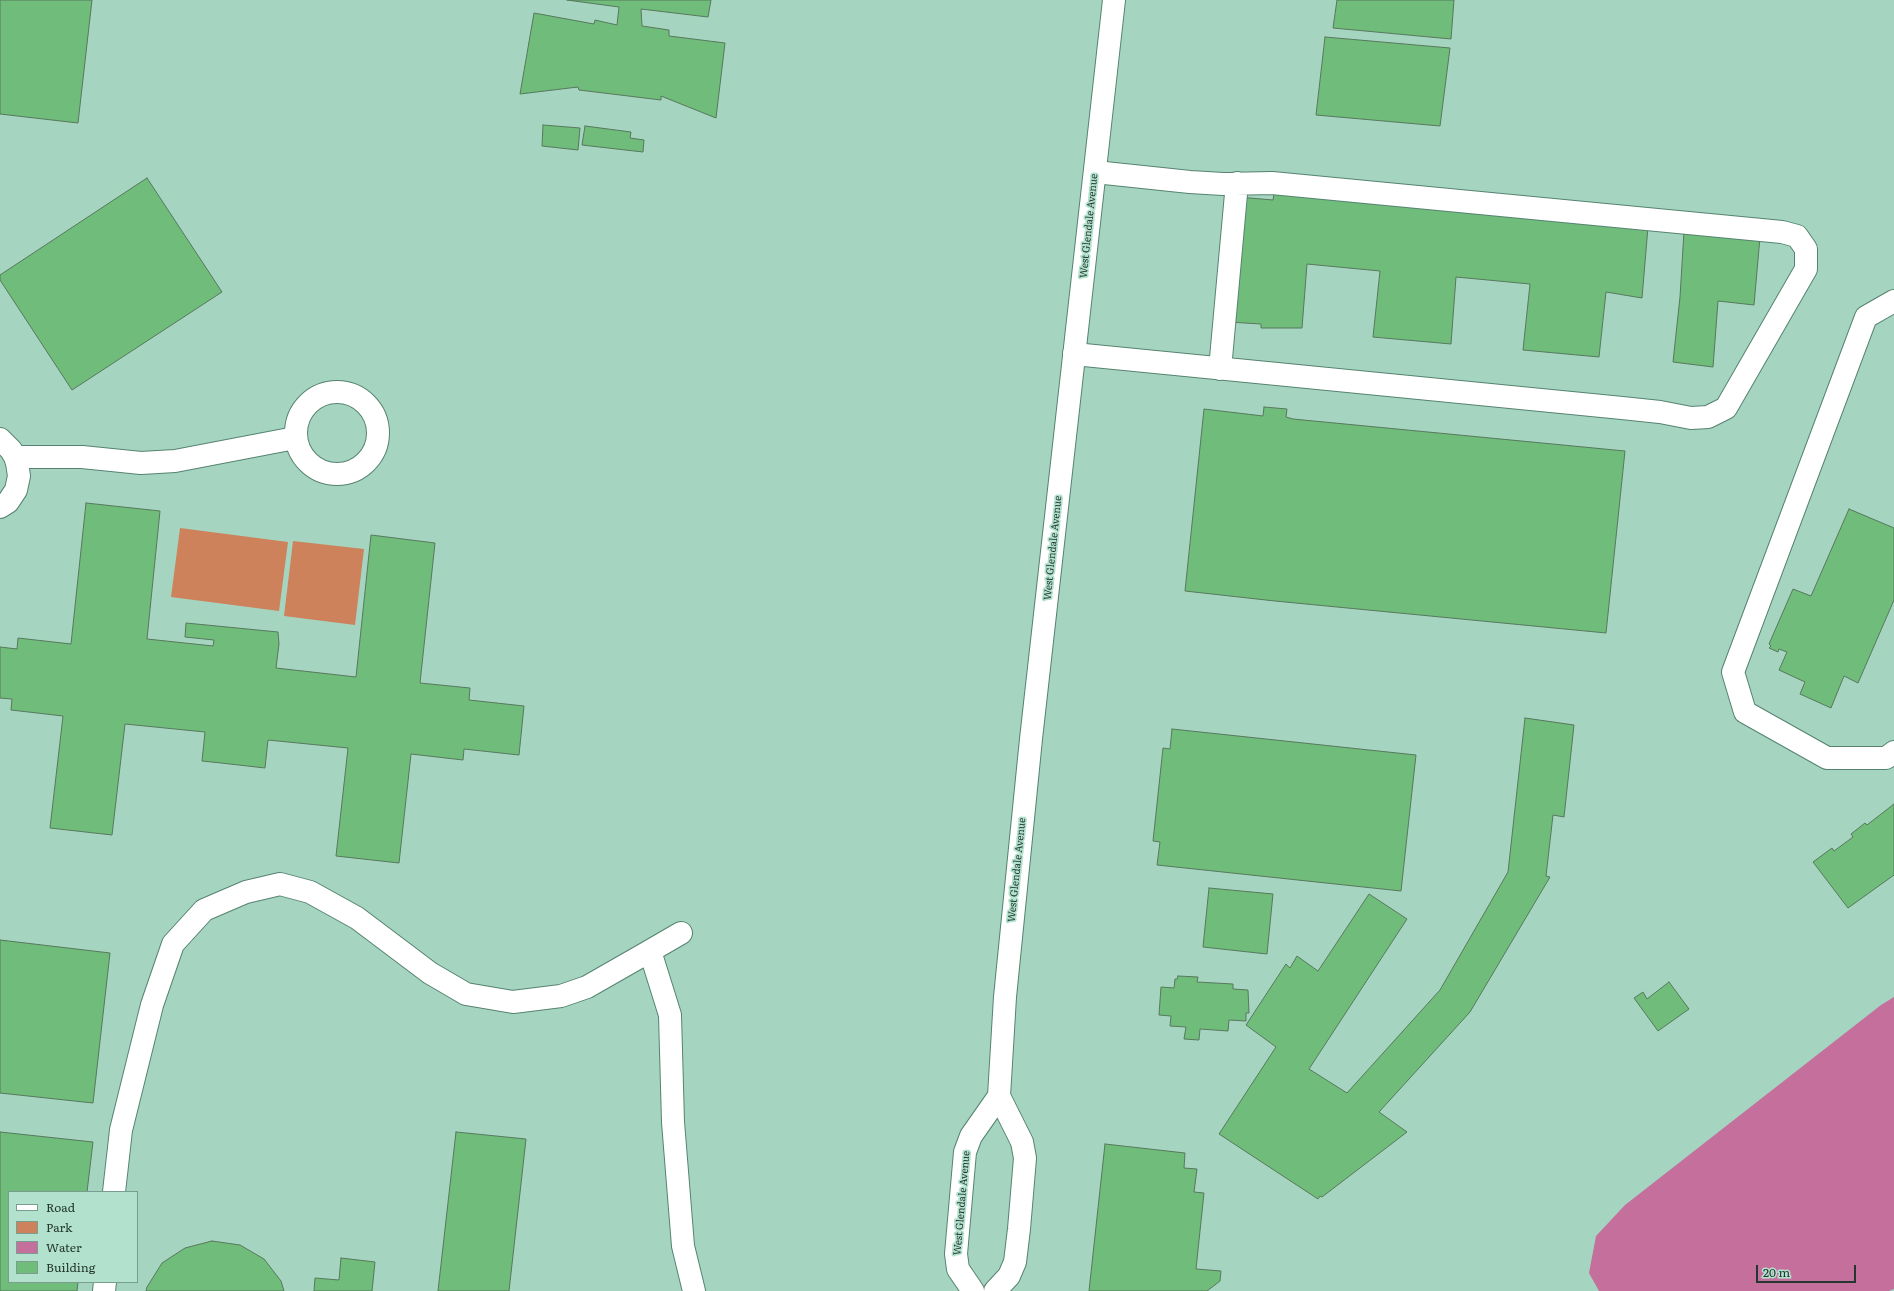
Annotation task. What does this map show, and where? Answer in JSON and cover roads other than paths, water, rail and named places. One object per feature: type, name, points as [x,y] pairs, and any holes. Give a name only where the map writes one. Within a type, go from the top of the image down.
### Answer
[{"type":"main road","name":"West Glendale Avenue","points":[[974,1291],[958,1269],[956,1254],[965,1152],[971,1136],[998,1096],[1015,890],[1114,0]]},
{"type":"main road","points":[[1074,354],[1630,409],[1691,418],[1708,417],[1726,408],[1806,270],[1806,249],[1797,236],[1782,232],[1263,182],[1190,182],[1095,172]]},
{"type":"main road","points":[[1220,369],[1237,183]]},
{"type":"main road","points":[[1894,301],[1866,317],[1733,672],[1745,712],[1827,758],[1886,758],[1894,752]]},
{"type":"main road","points":[[15,457],[82,457],[141,463],[175,461],[295,438]]},
{"type":"main road","points":[[0,439],[11,450],[15,457],[18,463],[19,476],[16,490],[8,502],[0,508]]},
{"type":"main road","points":[[114,1191],[121,1130],[152,1005],[173,944],[204,910],[246,892],[280,884],[310,892],[357,918],[430,972],[466,994],[513,1002],[561,996],[587,987],[681,933]]},
{"type":"main road","points":[[650,951],[670,1015],[673,1122],[683,1246],[694,1291]]},
{"type":"main road","points":[[995,1291],[1009,1276],[1015,1262],[1024,1158],[1022,1142],[998,1096]]},
{"type":"water","points":[[1894,997],[1894,1289],[1889,1291],[1599,1291],[1589,1273],[1596,1236],[1625,1205],[1881,1005]]}]
